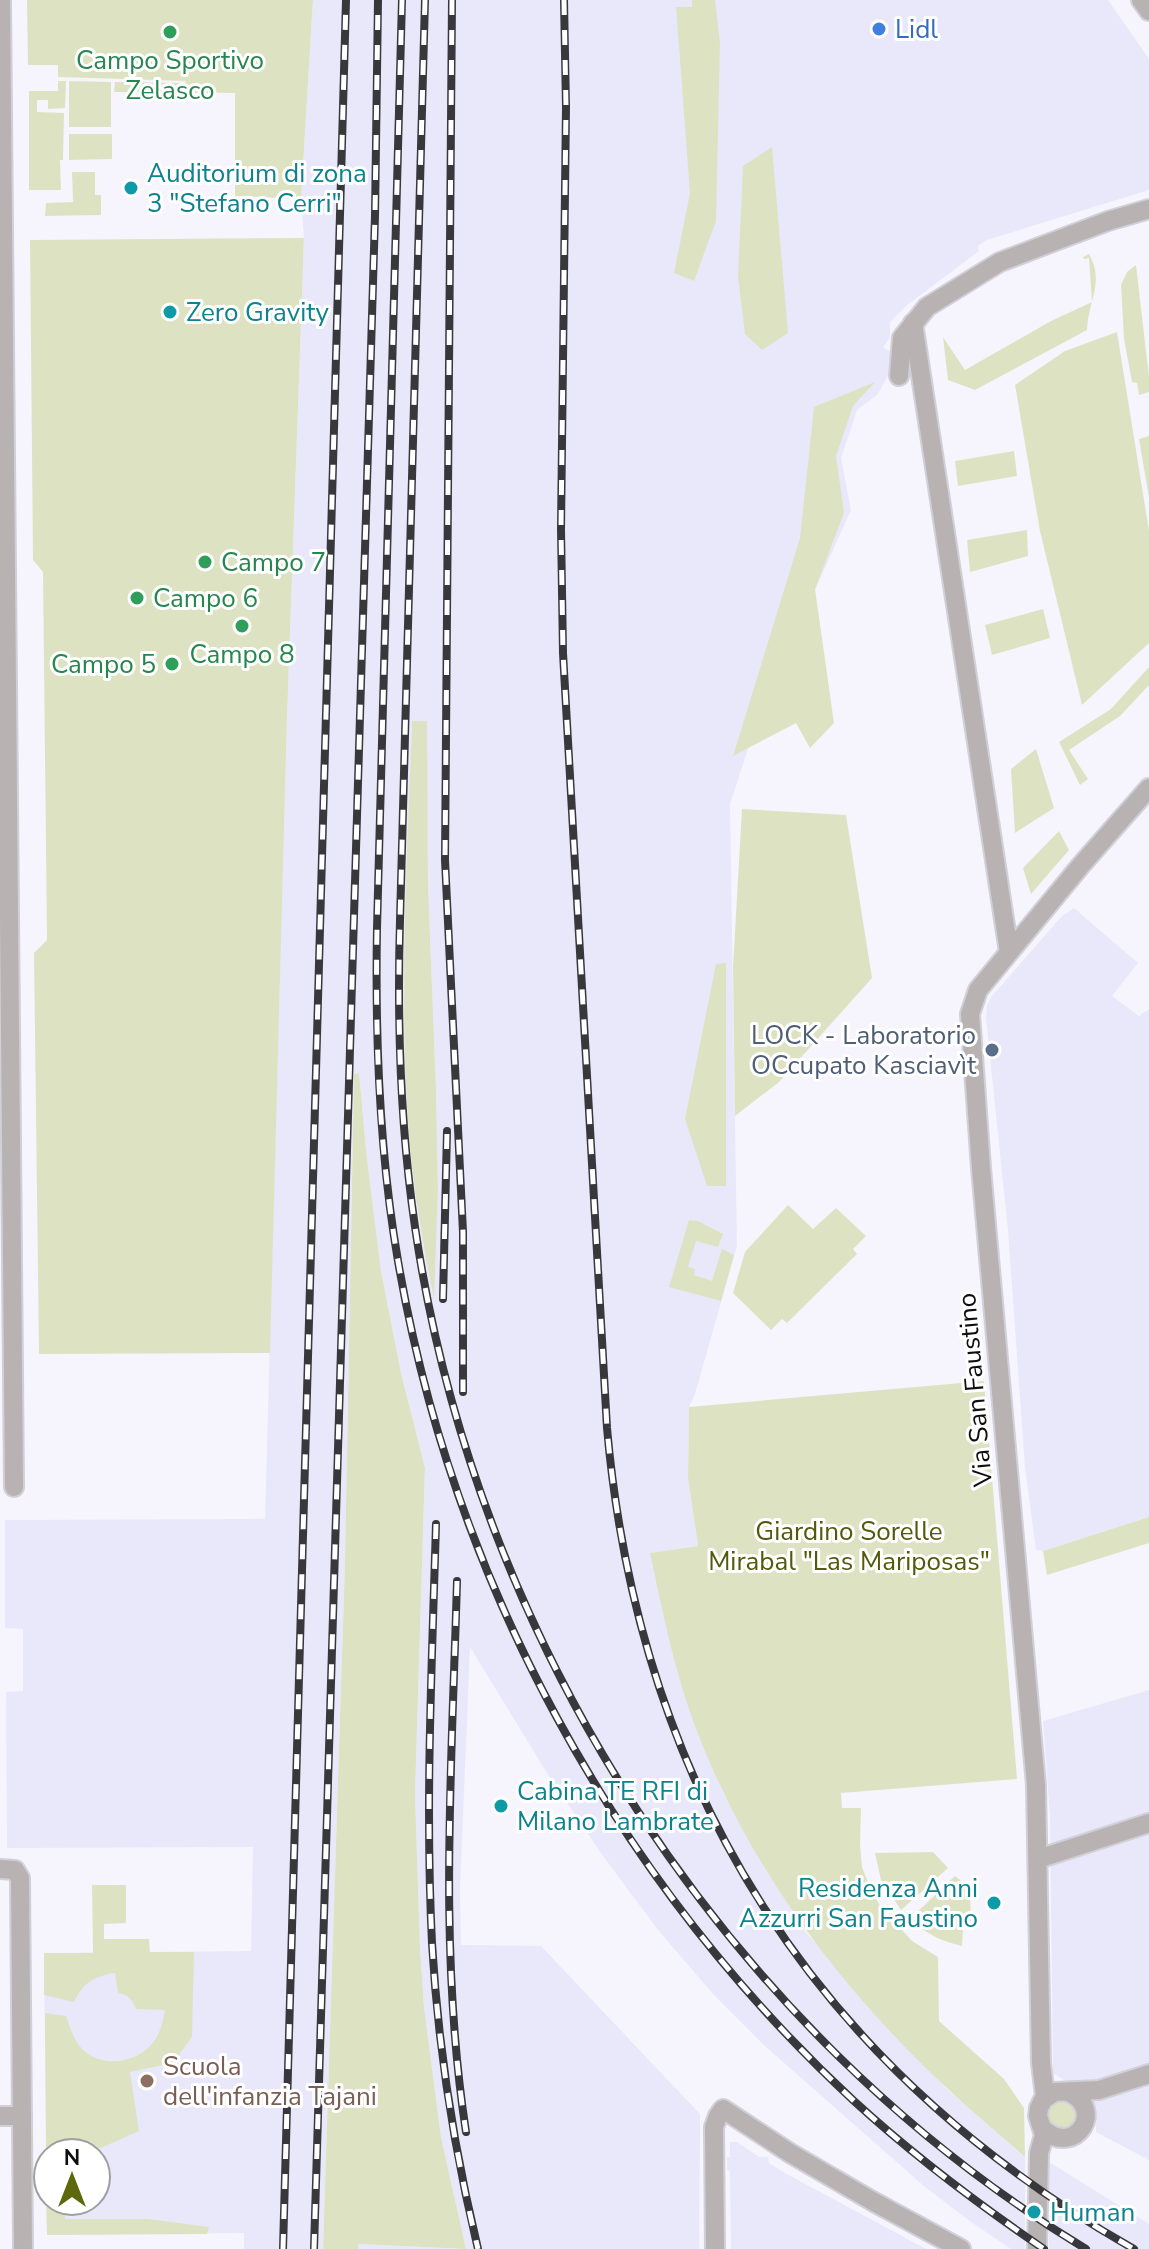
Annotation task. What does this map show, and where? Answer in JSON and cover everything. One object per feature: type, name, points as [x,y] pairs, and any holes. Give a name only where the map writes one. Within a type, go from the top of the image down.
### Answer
[{"type":"street","points":[[1,0],[2,466],[14,1487]]},
{"type":"street","points":[[1141,0],[1149,11]]},
{"type":"street","points":[[899,376],[900,343],[927,307],[1000,262],[1108,221],[1149,209]]},
{"type":"street","points":[[913,323],[1009,952]]},
{"type":"street","name":"Via San Faustino","points":[[1037,2249],[1039,2153],[1044,2130],[1038,2116],[1044,2099],[1036,1785],[970,1014],[978,990],[1149,788]]},
{"type":"street","points":[[1038,1859],[1149,1823]]},
{"type":"street","points":[[9,1870],[20,1878],[23,2249]]},
{"type":"street","points":[[1044,2099],[1055,2092],[1099,2090],[1149,2074]]},
{"type":"street","points":[[1044,2130],[1057,2138],[1072,2136],[1084,2125],[1089,2101],[1099,2090]]},
{"type":"street","points":[[1068,2092],[1080,2099],[1086,2110]]},
{"type":"street","points":[[715,2249],[714,2127],[723,2109],[790,2153],[961,2249]]},
{"type":"street","points":[[0,2116],[22,2116]]},
{"type":"shaded area","points":[[313,0],[1108,0],[1149,59],[1149,190],[987,240],[978,246],[979,251],[906,306],[890,322],[890,338],[883,347],[894,354],[891,371],[877,395],[857,410],[841,458],[851,510],[760,712],[730,804],[737,1246],[689,1407],[688,1478],[698,1546],[651,1553],[692,1718],[723,1792],[805,1931],[947,2089],[1025,2157],[1025,2249],[1011,2249],[925,2187],[766,2047],[713,1994],[658,1930],[603,1856],[547,1773],[470,1647],[460,1889],[461,1945],[541,1946],[700,2114],[700,2133],[699,2249],[466,2249],[441,2137],[424,2007],[420,1948],[415,1794],[425,1468],[401,1373],[381,1271],[359,1073],[354,1074],[345,1560],[323,2249],[244,2249],[244,2233],[47,2235],[47,2217],[112,2217],[112,2137],[46,2137],[44,1953],[251,1951],[253,1847],[7,1848],[6,1692],[23,1691],[23,1629],[5,1628],[5,1520],[265,1519],[304,238],[301,199]],"holes":[[[412,721],[426,721],[438,1190],[433,1295],[419,1221],[408,1111],[406,1036]]]},
{"type":"shaded area","points":[[1074,908],[1138,963],[1112,996],[1139,1016],[1149,1009],[1149,1517],[1043,1551],[1036,1550],[1025,1468],[1008,1231],[986,1018],[987,1005],[992,996],[1062,916]]},
{"type":"shaded area","points":[[1149,1690],[1149,2160],[1096,2132],[1096,2110],[1053,2073],[1050,1817],[1043,1721]]},
{"type":"shaded area","points":[[730,2142],[737,2142],[759,2157],[768,2157],[769,2163],[785,2173],[926,2249],[731,2249],[730,2171],[727,2170]]},
{"type":"shaded area","points":[[1049,2162],[1149,2224],[1149,2249],[1049,2249]]},
{"type":"shaded area","points":[[357,2244],[464,2249],[358,2249]]},
{"type":"green space","points":[[27,0],[313,0],[301,199],[235,196],[235,93],[114,92],[115,82],[186,81],[58,77],[58,65],[28,65]]},
{"type":"green space","points":[[692,0],[715,0],[720,43],[716,221],[694,281],[674,273],[690,193],[676,7],[692,7]]},
{"type":"green space","points":[[58,81],[66,81],[65,108],[48,109],[48,100],[37,100],[37,112],[64,113],[61,190],[29,190],[29,91],[58,91]]},
{"type":"green space","points":[[69,81],[111,82],[111,127],[69,127]]},
{"type":"green space","points":[[69,134],[112,134],[112,159],[69,160]]},
{"type":"green space","points":[[772,147],[788,333],[762,350],[745,334],[738,277],[743,166]]},
{"type":"green space","points":[[72,172],[95,172],[95,195],[101,195],[101,215],[45,216],[46,203],[73,202]]},
{"type":"green space","points":[[304,238],[270,1353],[39,1354],[34,953],[47,940],[43,572],[33,560],[30,240]]},
{"type":"green space","points":[[1089,254],[1096,274],[1092,302],[1089,258],[1083,257]]},
{"type":"green space","points":[[1136,265],[1149,377],[1149,392],[1139,395],[1137,383],[1132,382],[1124,339],[1121,285],[1127,272]]},
{"type":"green space","points":[[1092,302],[1087,330],[975,390],[948,380],[943,337],[965,370],[1051,321]]},
{"type":"green space","points":[[1117,332],[1149,531],[1149,643],[1082,705],[1040,531],[1015,385],[1065,351]]},
{"type":"green space","points":[[875,382],[853,406],[836,456],[844,513],[815,589],[834,723],[810,748],[796,723],[733,756],[800,538],[814,407]]},
{"type":"green space","points":[[1149,436],[1149,498],[1139,439]]},
{"type":"green space","points":[[1014,451],[1017,476],[958,486],[955,461]]},
{"type":"green space","points":[[1027,530],[1028,556],[970,572],[967,540]]},
{"type":"green space","points":[[1043,609],[1050,638],[992,655],[985,625]]},
{"type":"green space","points":[[1149,667],[1149,685],[1120,716],[1069,750],[1088,779],[1080,785],[1059,742],[1111,709]]},
{"type":"green space","points":[[412,721],[427,721],[428,884],[438,1190],[434,1299],[412,1166],[407,1111],[404,944]]},
{"type":"green space","points":[[1036,749],[1054,808],[1015,833],[1011,769]]},
{"type":"green space","points":[[742,809],[846,815],[872,978],[779,1082],[735,1116],[733,967]]},
{"type":"green space","points":[[1059,831],[1069,850],[1031,894],[1023,868]]},
{"type":"green space","points":[[726,963],[726,1186],[707,1186],[685,1119],[716,964]]},
{"type":"green space","points":[[359,1073],[381,1271],[401,1373],[425,1468],[415,1794],[420,1948],[424,2007],[441,2137],[466,2249],[358,2244],[358,2249],[323,2249],[345,1560],[354,1074]]},
{"type":"green space","points":[[788,1205],[813,1229],[836,1208],[866,1236],[853,1249],[857,1254],[787,1323],[782,1319],[771,1330],[733,1293],[745,1252]]},
{"type":"green space","points":[[689,1220],[698,1221],[723,1234],[718,1247],[696,1241],[688,1267],[695,1269],[694,1275],[712,1281],[722,1249],[734,1255],[721,1301],[669,1287]]},
{"type":"green space","name":"Giardino Sorelle Mirabal \"Las Mariposas\"","points":[[984,1381],[1017,1779],[841,1793],[842,1808],[861,1808],[862,1867],[880,1906],[912,1941],[938,1957],[939,2021],[1004,2079],[1024,2108],[1025,2157],[948,2089],[868,2008],[798,1918],[767,1871],[713,1771],[692,1718],[650,1553],[698,1546],[688,1478],[689,1407]]},
{"type":"green space","points":[[1149,1517],[1149,1543],[1047,1575],[1043,1551]]},
{"type":"green space","points":[[933,1852],[948,1868],[901,1910],[881,1880],[875,1853]]},
{"type":"green space","points":[[955,1876],[970,1888],[971,1928],[963,1928],[962,1946],[934,1936],[910,1919]]},
{"type":"green space","points":[[92,1885],[126,1885],[126,1923],[104,1924],[104,1939],[149,1939],[150,1952],[194,1952],[192,2037],[173,2063],[130,2072],[139,2131],[112,2143],[112,2137],[46,2137],[45,2013],[66,2016],[74,2037],[88,2054],[105,2061],[115,2061],[133,2057],[149,2047],[159,2033],[165,2010],[136,2009],[129,1998],[118,1993],[115,1973],[90,1982],[74,2002],[44,1995],[44,1953],[93,1953]]},
{"type":"green space","points":[[1062,2102],[1071,2106],[1075,2115],[1071,2124],[1062,2128],[1053,2124],[1049,2115],[1053,2106]]},
{"type":"green space","points":[[47,2217],[148,2219],[209,2227],[207,2234],[47,2235]]},
{"type":"railway","points":[[283,2249],[346,0]]},
{"type":"railway","points":[[314,2249],[375,216],[378,0]]},
{"type":"railway","points":[[402,0],[377,1012],[382,1137],[392,1220],[424,1380],[459,1497],[504,1610],[557,1718],[620,1823],[690,1922],[768,2015],[854,2101],[946,2178],[1044,2249]]},
{"type":"railway","points":[[425,0],[399,1035],[406,1150],[415,1227],[446,1381],[495,1531],[559,1675],[638,1812],[732,1939],[838,2056],[957,2160],[1086,2249]]},
{"type":"railway","points":[[452,0],[445,860],[463,1232],[463,1392]]},
{"type":"railway","points":[[564,0],[563,653],[607,1428],[626,1560],[658,1684],[704,1800],[764,1907],[836,2006],[922,2096],[1022,2177],[1134,2249]]},
{"type":"railway","points":[[443,1299],[447,1131]]},
{"type":"railway","points":[[436,1524],[429,1786],[432,1943],[448,2097],[478,2249]]},
{"type":"railway","points":[[457,1581],[450,1788],[450,1926],[457,2064],[466,2132]]},
{"type":"place","name":"Lidl","points":[[879,29]]},
{"type":"place","name":"Campo Sportivo Zelasco","points":[[170,32]]},
{"type":"place","name":"Auditorium di zona 3 \"Stefano Cerri\"","points":[[131,188]]},
{"type":"place","name":"Zero Gravity","points":[[170,312]]},
{"type":"place","name":"Campo 7","points":[[205,562]]},
{"type":"place","name":"Campo 6","points":[[137,598]]},
{"type":"place","name":"Campo 8","points":[[242,626]]},
{"type":"place","name":"Campo 5","points":[[172,664]]},
{"type":"place","name":"LOCK - Laboratorio OCcupato Kasciavìt","points":[[992,1050]]},
{"type":"place","name":"Cabina TE RFI di Milano Lambrate","points":[[501,1806]]},
{"type":"place","name":"Residenza Anni Azzurri San Faustino","points":[[994,1903]]},
{"type":"place","name":"Scuola dell'infanzia Tajani","points":[[147,2081]]},
{"type":"place","name":"Human","points":[[1034,2212]]}]
